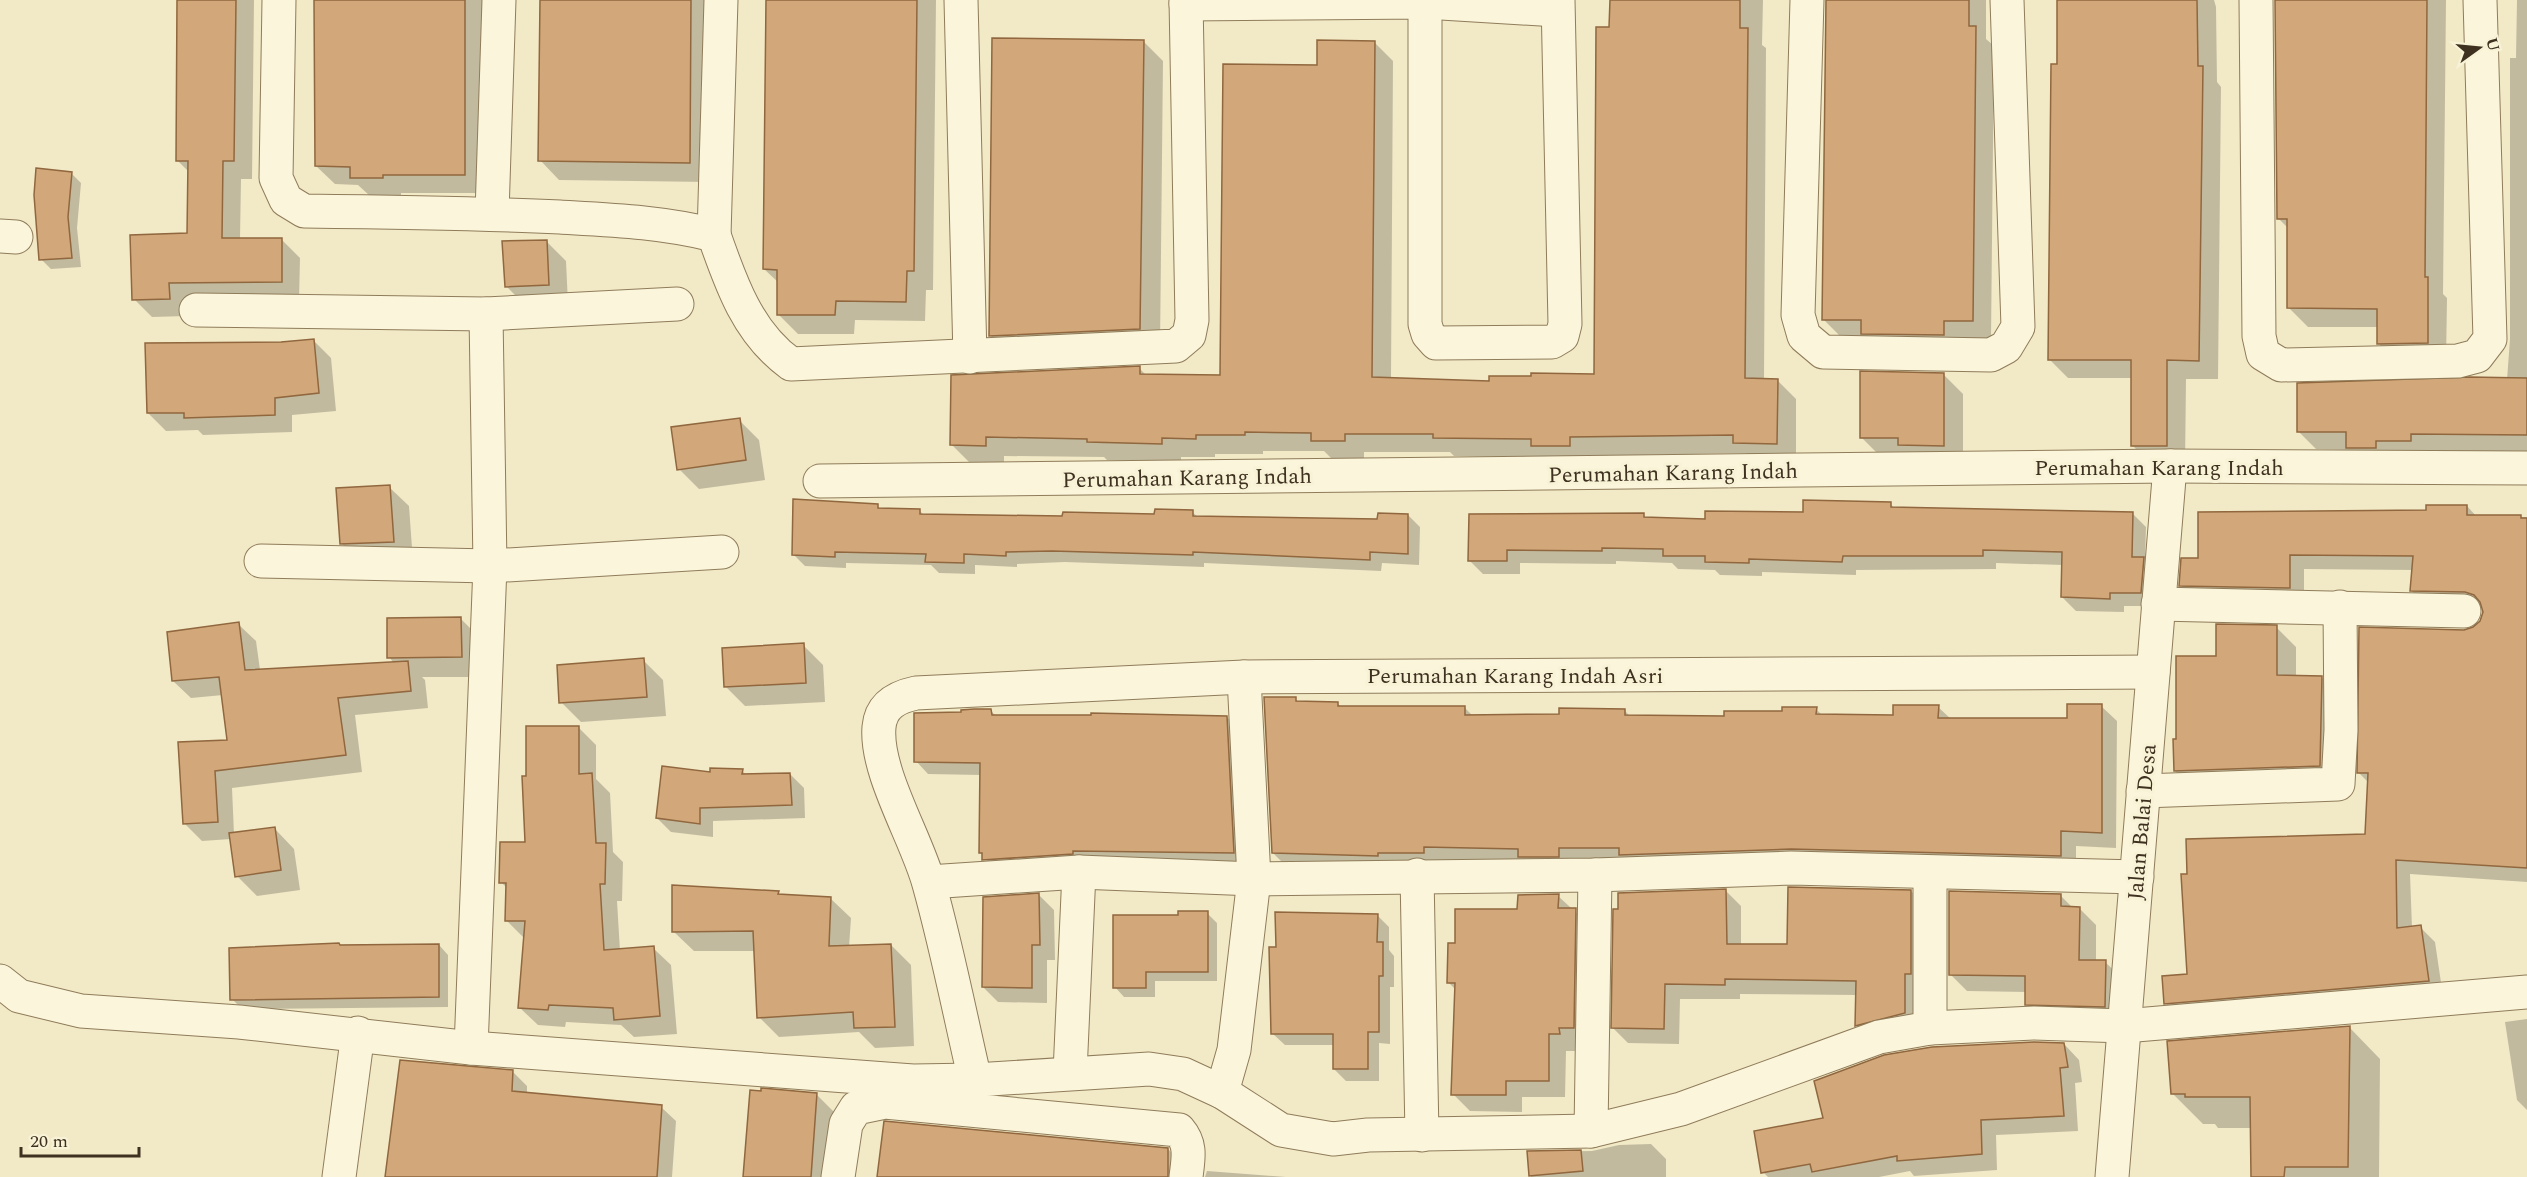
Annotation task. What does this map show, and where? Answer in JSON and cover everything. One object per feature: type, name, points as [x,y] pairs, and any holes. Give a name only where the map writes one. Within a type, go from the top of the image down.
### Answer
[{"type":"street","points":[[279,0],[276,178],[286,200],[304,211],[492,213],[638,221],[714,235]]},
{"type":"street","points":[[492,213],[500,0]]},
{"type":"street","points":[[721,0],[714,235],[730,282],[750,320],[772,351],[791,364],[1176,346],[1189,335],[1192,320],[1186,2],[1425,1],[1558,5],[1565,324],[1562,336],[1552,342],[1436,344],[1428,334],[1425,324],[1425,1]]},
{"type":"street","points":[[962,0],[970,357]]},
{"type":"street","points":[[1807,0],[1798,315],[1804,336],[1823,352],[1991,355],[2006,347],[2018,327],[2007,0]]},
{"type":"street","points":[[2256,0],[2259,336],[2264,354],[2281,365],[2458,361],[2477,356],[2490,339],[2480,0]]},
{"type":"street","points":[[196,310],[486,314],[676,304]]},
{"type":"street","points":[[471,1048],[490,566],[486,314]]},
{"type":"street","name":"Perumahan Karang Indah","points":[[820,481],[2170,466],[2527,468]]},
{"type":"street","name":"Jalan Balai Desa","points":[[2112,1177],[2170,466]]},
{"type":"street","points":[[261,561],[490,566],[722,552]]},
{"type":"street","points":[[2158,604],[2464,611]]},
{"type":"street","points":[[2144,791],[2338,784],[2341,730],[2340,607]]},
{"type":"street","name":"Perumahan Karang Indah Asri","points":[[929,882],[887,771],[879,727],[884,710],[897,697],[916,693],[1244,677],[2152,672]]},
{"type":"street","points":[[1222,1092],[1234,1050],[1254,879],[1244,677]]},
{"type":"street","points":[[975,1080],[929,882],[1079,872],[1254,879],[1595,875],[1791,868],[2137,877]]},
{"type":"street","points":[[1070,1073],[1079,872]]},
{"type":"street","points":[[1930,873],[1930,1028]]},
{"type":"street","points":[[1591,1131],[1595,875]]},
{"type":"street","points":[[1417,876],[1422,1135]]},
{"type":"street","points":[[0,981],[19,996],[81,1011],[239,1022],[471,1048],[913,1081],[975,1080],[1149,1069],[1183,1074],[1222,1092],[1281,1130],[1333,1139],[1591,1131],[1681,1109],[1879,1037],[1930,1028],[2034,1023],[2124,1026],[2527,992]]},
{"type":"street","points":[[339,1177],[358,1034]]},
{"type":"street","points":[[838,1177],[846,1124],[856,1108],[885,1101],[1179,1130],[1186,1138],[1189,1152],[1186,1177]]},
{"type":"building","points":[[177,0],[236,0],[234,161],[223,161],[222,238],[282,238],[282,282],[169,283],[170,299],[132,300],[130,235],[187,233],[188,161],[176,161]]},
{"type":"building","points":[[314,0],[465,0],[465,175],[383,175],[383,178],[350,178],[350,167],[315,166]]},
{"type":"building","points":[[540,0],[691,0],[690,163],[538,161]]},
{"type":"building","points":[[766,0],[917,0],[914,271],[907,271],[906,302],[836,301],[835,315],[777,315],[777,270],[763,269]]},
{"type":"building","points":[[1610,0],[1740,0],[1740,28],[1748,28],[1745,378],[1778,379],[1777,444],[1733,443],[1733,435],[1570,437],[1570,446],[1531,446],[1531,439],[1433,438],[1433,434],[1345,434],[1345,441],[1311,441],[1311,433],[1245,432],[1245,435],[1196,435],[1196,439],[1162,438],[1162,444],[1087,442],[1087,439],[986,437],[986,446],[950,445],[951,375],[1140,366],[1140,374],[1220,375],[1223,64],[1317,65],[1317,40],[1375,41],[1372,377],[1489,381],[1489,376],[1531,376],[1531,373],[1594,374],[1596,27],[1609,27]]},
{"type":"building","points":[[1826,0],[1969,0],[1969,26],[1976,26],[1973,321],[1944,321],[1944,335],[1861,334],[1861,320],[1822,320]]},
{"type":"building","points":[[2057,0],[2197,0],[2198,66],[2203,66],[2199,361],[2167,360],[2167,446],[2131,446],[2131,360],[2048,360],[2051,64],[2057,64]]},
{"type":"building","points":[[2275,0],[2427,0],[2425,277],[2428,277],[2428,343],[2377,344],[2377,309],[2287,308],[2287,219],[2277,219]]},
{"type":"building","points":[[992,38],[1144,40],[1140,329],[989,336]]},
{"type":"building","points":[[36,168],[72,172],[68,217],[72,258],[39,260],[34,195]]},
{"type":"building","points":[[547,240],[549,285],[505,287],[502,241]]},
{"type":"building","points":[[314,339],[319,393],[275,398],[275,415],[184,418],[184,413],[147,413],[145,343],[281,342]]},
{"type":"building","points":[[1860,371],[1944,373],[1944,446],[1898,445],[1898,438],[1860,438]]},
{"type":"building","points":[[2469,377],[2527,378],[2527,435],[2411,434],[2411,441],[2376,441],[2376,448],[2346,448],[2346,432],[2297,432],[2297,383]]},
{"type":"building","points":[[740,418],[746,460],[677,470],[671,427]]},
{"type":"building","points":[[390,485],[394,542],[340,544],[336,488]]},
{"type":"building","points":[[793,499],[878,504],[878,508],[920,509],[920,514],[1062,516],[1063,512],[1154,514],[1155,509],[1193,510],[1193,516],[1377,519],[1378,513],[1408,514],[1408,554],[1370,552],[1370,560],[1193,552],[1193,555],[1052,551],[1006,552],[1006,556],[964,554],[964,563],[925,562],[926,554],[835,552],[835,557],[792,555]]},
{"type":"building","points":[[1803,500],[1891,502],[1891,507],[2133,512],[2132,557],[2144,557],[2141,593],[2110,593],[2110,599],[2061,597],[2062,552],[1983,550],[1983,556],[1843,556],[1842,562],[1749,559],[1749,563],[1705,562],[1705,556],[1663,556],[1663,549],[1602,548],[1602,551],[1507,550],[1507,561],[1468,561],[1469,514],[1644,513],[1644,517],[1705,519],[1705,511],[1803,512]]},
{"type":"building","points":[[2426,505],[2467,505],[2467,515],[2521,515],[2521,518],[2527,518],[2527,868],[2396,860],[2397,928],[2421,925],[2429,981],[2164,1004],[2162,976],[2187,974],[2181,874],[2187,874],[2186,839],[2365,834],[2368,773],[2357,773],[2359,627],[2464,630],[2480,621],[2483,612],[2480,602],[2474,595],[2465,592],[2410,591],[2413,556],[2290,555],[2290,588],[2179,586],[2181,558],[2198,558],[2198,512],[2426,510]]},
{"type":"building","points":[[461,617],[462,657],[387,658],[387,618]]},
{"type":"building","points":[[239,622],[245,670],[408,661],[411,691],[338,698],[346,755],[215,771],[218,822],[183,824],[178,742],[227,740],[219,677],[172,681],[167,632]]},
{"type":"building","points":[[2216,624],[2277,625],[2277,675],[2322,676],[2320,766],[2174,771],[2176,656],[2216,656]]},
{"type":"building","points":[[804,643],[806,683],[724,687],[722,648]]},
{"type":"building","points":[[644,658],[647,697],[559,703],[557,665]]},
{"type":"building","points":[[1264,697],[1296,697],[1296,701],[1338,702],[1338,706],[1465,706],[1465,715],[1559,714],[1559,708],[1625,709],[1625,715],[1724,716],[1724,711],[1782,711],[1782,707],[1817,707],[1816,714],[1893,715],[1893,705],[1939,705],[1938,718],[2067,718],[2067,704],[2102,704],[2102,833],[2061,831],[2061,856],[1791,849],[1619,855],[1619,848],[1559,848],[1559,857],[1518,857],[1518,849],[1424,847],[1424,853],[1378,853],[1378,856],[1272,853]]},
{"type":"building","points":[[991,709],[992,715],[1091,715],[1091,713],[1227,716],[1234,853],[1073,851],[1073,854],[982,860],[982,853],[979,853],[980,763],[914,762],[914,713],[961,712],[961,710]]},
{"type":"building","points":[[526,726],[579,726],[579,774],[592,773],[596,843],[606,843],[605,884],[600,884],[604,950],[654,946],[660,1016],[614,1020],[613,1008],[549,1005],[548,1010],[518,1008],[525,921],[505,921],[506,883],[499,883],[500,842],[525,842],[522,776],[526,776]]},
{"type":"building","points":[[662,766],[710,772],[710,768],[743,769],[742,774],[790,773],[792,805],[700,808],[700,824],[656,818]]},
{"type":"building","points":[[275,827],[281,870],[235,877],[229,833]]},
{"type":"building","points":[[672,885],[779,891],[778,894],[831,897],[829,946],[891,944],[895,1027],[854,1028],[853,1012],[757,1018],[753,931],[672,932]]},
{"type":"building","points":[[1788,887],[1911,890],[1911,974],[1905,974],[1905,1013],[1855,1026],[1856,981],[1725,979],[1725,985],[1665,984],[1664,1029],[1611,1028],[1613,909],[1618,909],[1618,893],[1726,889],[1727,944],[1787,944]]},
{"type":"building","points":[[1949,891],[2061,894],[2061,906],[2080,907],[2079,960],[2106,960],[2105,1007],[2025,1005],[2025,976],[1949,975]]},
{"type":"building","points":[[1039,893],[1040,945],[1032,945],[1032,988],[982,987],[983,897]]},
{"type":"building","points":[[1559,894],[1558,908],[1576,908],[1574,1028],[1559,1028],[1560,1034],[1549,1034],[1549,1081],[1506,1081],[1506,1095],[1451,1095],[1455,983],[1447,983],[1448,943],[1455,943],[1455,909],[1517,909],[1518,895]]},
{"type":"building","points":[[1178,911],[1208,911],[1208,972],[1146,972],[1146,988],[1113,988],[1113,915],[1178,915]]},
{"type":"building","points":[[1275,912],[1378,914],[1377,942],[1383,942],[1383,976],[1379,976],[1379,1032],[1368,1032],[1368,1069],[1333,1069],[1333,1034],[1271,1034],[1269,947],[1276,947]]},
{"type":"building","points":[[339,943],[340,945],[439,944],[439,997],[230,1000],[229,948]]},
{"type":"building","points":[[2350,1026],[2348,1167],[2285,1167],[2284,1177],[2251,1177],[2250,1097],[2185,1097],[2185,1094],[2171,1094],[2167,1041]]},
{"type":"building","points":[[2034,1042],[2064,1043],[2068,1067],[2060,1068],[2064,1116],[1981,1120],[1982,1154],[1897,1161],[1897,1156],[1812,1172],[1810,1164],[1761,1173],[1754,1131],[1823,1118],[1814,1081],[1884,1055],[1932,1047]]},
{"type":"building","points":[[400,1060],[513,1070],[512,1091],[662,1105],[657,1177],[385,1177]]},
{"type":"building","points":[[761,1088],[817,1093],[811,1177],[743,1177],[750,1090],[761,1091]]},
{"type":"building","points":[[884,1121],[1168,1148],[1168,1177],[877,1177]]},
{"type":"building","points":[[1581,1150],[1583,1171],[1529,1176],[1527,1151]]}]
